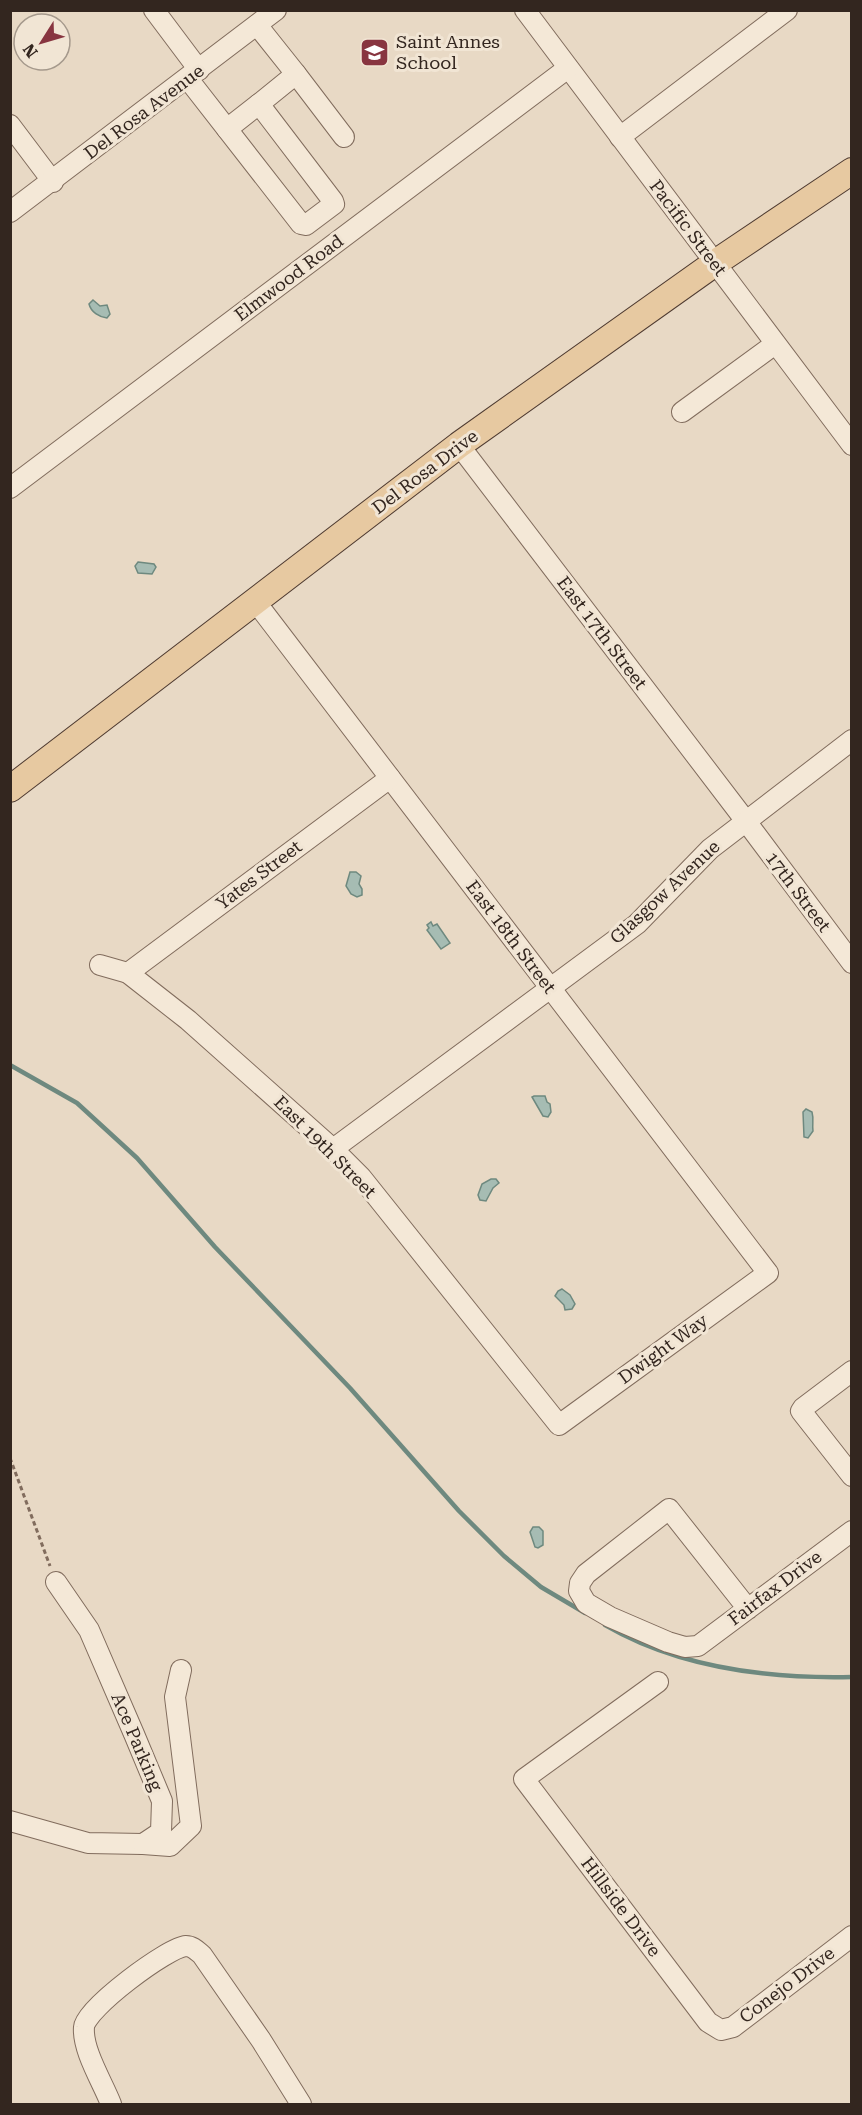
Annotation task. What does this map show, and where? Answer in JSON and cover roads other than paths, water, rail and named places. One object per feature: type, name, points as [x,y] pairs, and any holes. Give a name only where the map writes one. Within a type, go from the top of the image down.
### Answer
[{"type":"main road","name":"Del Rosa Drive","points":[[10,789],[459,445],[715,263],[852,171]]},
{"type":"street","points":[[154,10],[226,129],[301,224],[306,225],[334,204],[333,201],[259,104]]},
{"type":"street","name":"Del Rosa Avenue","points":[[10,213],[276,10]]},
{"type":"street","name":"Pacific Street","points":[[525,10],[852,446]]},
{"type":"street","points":[[620,137],[787,10]]},
{"type":"street","points":[[257,25],[344,137]]},
{"type":"street","name":"Elmwood Road","points":[[10,488],[568,68]]},
{"type":"street","points":[[226,129],[296,74]]},
{"type":"street","points":[[10,125],[53,182]]},
{"type":"street","points":[[682,412],[775,344]]},
{"type":"street","name":"East 17th Street","points":[[459,445],[745,820]]},
{"type":"street","name":"East 18th Street","points":[[255,601],[768,1273]]},
{"type":"street","name":"Glasgow Avenue","points":[[333,1149],[637,924],[710,849],[852,740]]},
{"type":"street","name":"Yates Street","points":[[128,973],[390,778]]},
{"type":"street","name":"17th Street","points":[[745,820],[852,963]]},
{"type":"street","name":"East 19th Street","points":[[100,965],[128,973],[188,1020],[333,1149],[361,1177],[559,1425]]},
{"type":"street","name":"Dwight Way","points":[[559,1425],[768,1273]]},
{"type":"street","points":[[852,1371],[801,1411],[852,1476]]},
{"type":"street","name":"Fairfax Drive","points":[[748,1609],[669,1509],[586,1574],[580,1582],[579,1591],[586,1603],[610,1617],[668,1642],[685,1647],[698,1646],[748,1609],[852,1531]]},
{"type":"street","name":"Ace Parking","points":[[56,1582],[89,1630],[162,1802],[161,1832],[143,1844]]},
{"type":"street","points":[[10,1821],[88,1843],[170,1846],[191,1826],[176,1697],[181,1670]]},
{"type":"street","name":"Hillside Drive","points":[[658,1682],[524,1779],[708,2022],[721,2030]]},
{"type":"street","name":"Conejo Drive","points":[[721,2030],[733,2026],[852,1936]]},
{"type":"street","points":[[111,2104],[86,2042],[83,2025],[88,2016],[106,1997],[161,1958],[185,1946],[194,1948],[202,1955],[261,2040],[301,2104]]},
{"type":"waterway","points":[[10,1065],[77,1103],[137,1158],[215,1247],[350,1388],[459,1511],[504,1556],[541,1587],[585,1613]]},
{"type":"waterway","points":[[605,1625],[663,1652],[724,1668],[788,1676],[852,1677]]},
{"type":"place","name":"Saint Annes School","points":[[375,52]]}]
